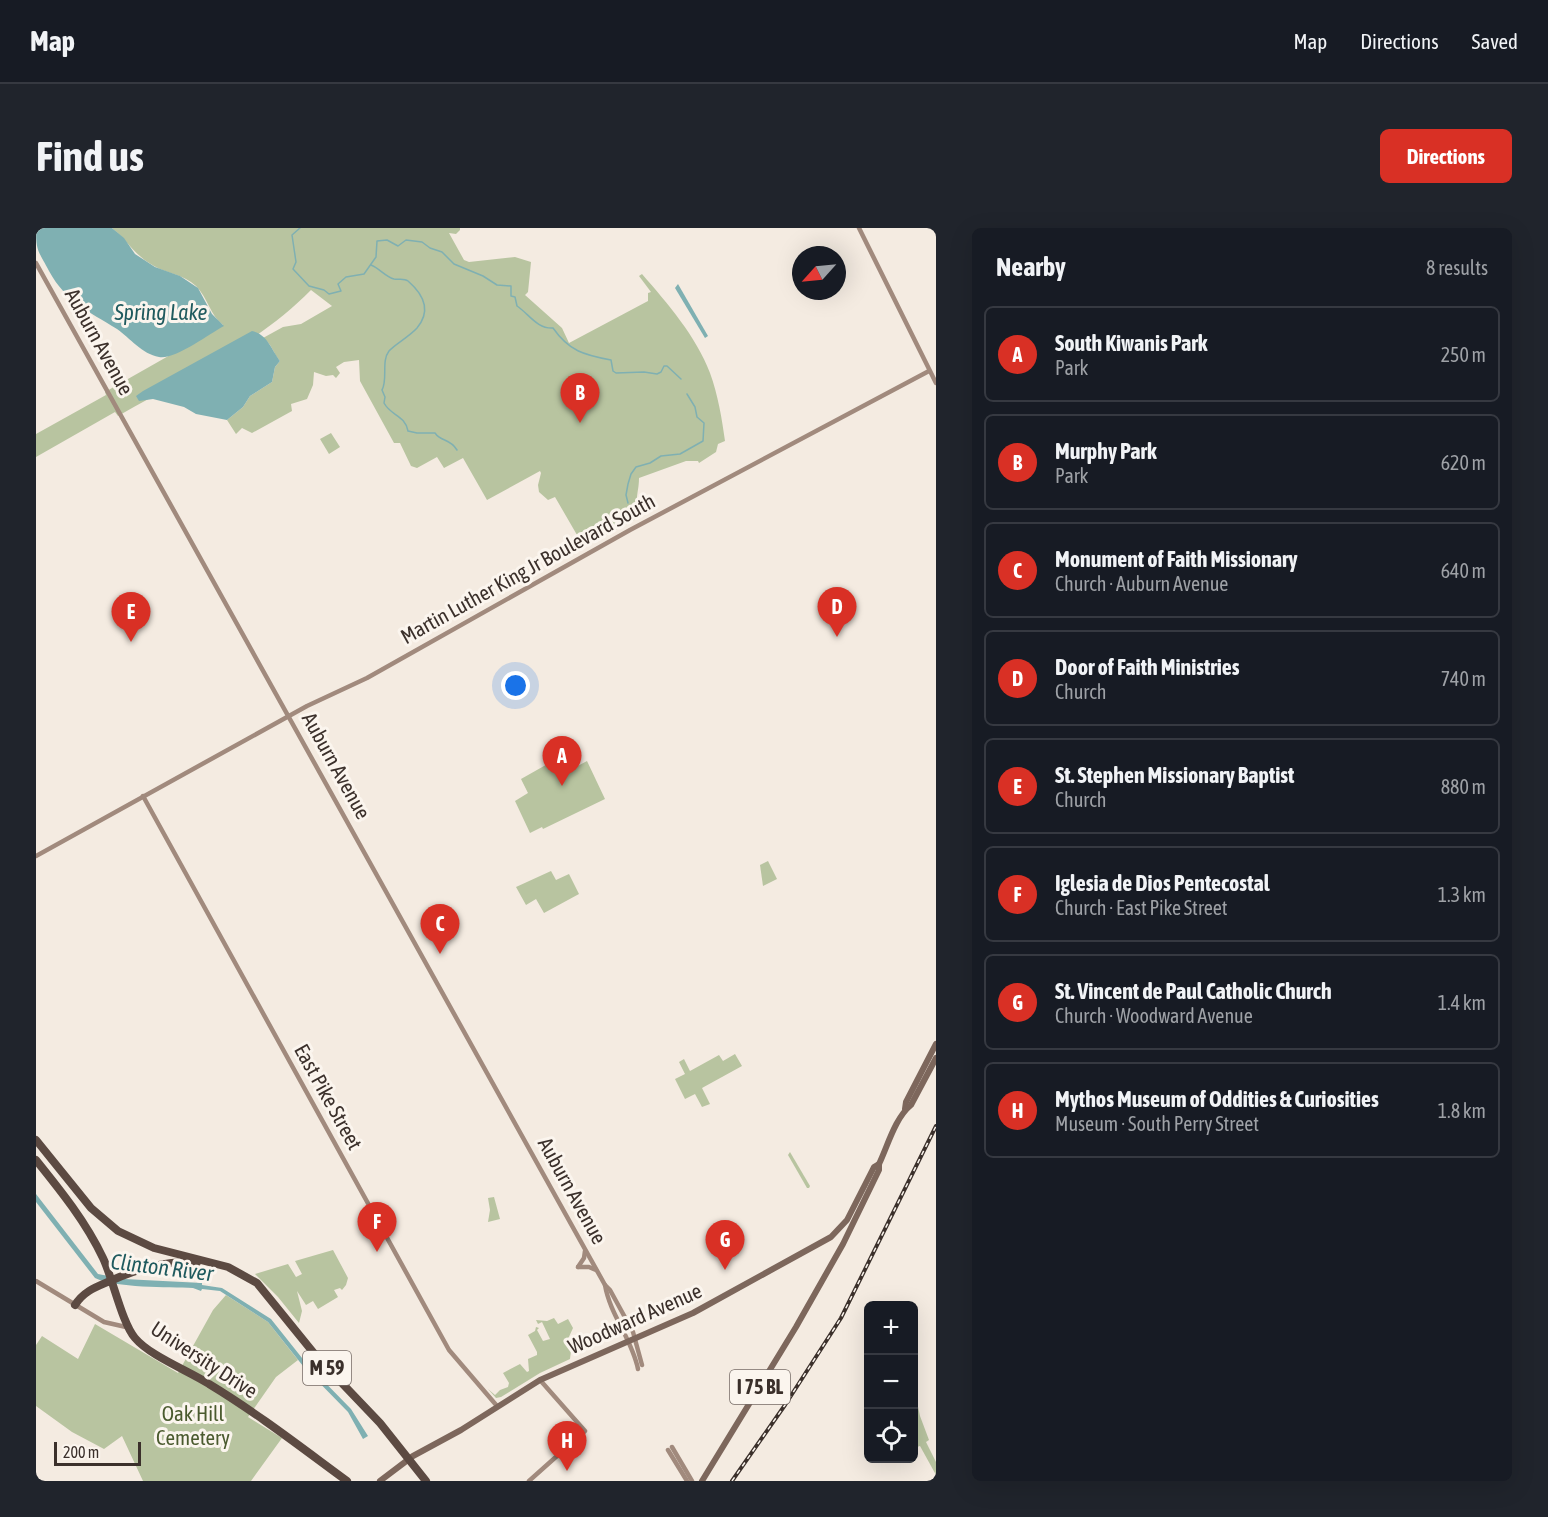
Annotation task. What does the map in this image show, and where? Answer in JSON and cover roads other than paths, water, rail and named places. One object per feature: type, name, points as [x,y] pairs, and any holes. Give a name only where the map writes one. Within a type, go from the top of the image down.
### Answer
[{"type":"highway","name":"M 59","points":[[37,1141],[91,1208],[118,1231],[154,1248],[211,1262],[246,1275],[264,1291],[310,1349],[376,1418],[426,1481]]},
{"type":"highway","points":[[36,1160],[81,1218],[107,1267],[110,1283],[129,1329]]},
{"type":"highway","points":[[75,1305],[85,1293],[141,1269],[167,1263],[211,1262]]},
{"type":"highway","name":"University Drive","points":[[129,1329],[142,1344],[221,1391],[347,1481]]},
{"type":"main road","points":[[859,228],[936,383]]},
{"type":"main road","name":"Auburn Avenue","points":[[36,263],[630,1328],[640,1367]]},
{"type":"main road","name":"Martin Luther King Jr Boulevard South","points":[[36,856],[289,715],[367,678],[630,530],[929,371]]},
{"type":"main road","name":"East Pike Street","points":[[143,796],[449,1350],[497,1406]]},
{"type":"main road","name":"Woodward Avenue","points":[[906,1109],[906,1102],[936,1044]]},
{"type":"main road","name":"Woodward Avenue","points":[[702,1481],[828,1271],[879,1170],[879,1164],[906,1109],[911,1105],[936,1058]]},
{"type":"main road","name":"Woodward Avenue","points":[[380,1481],[408,1459],[461,1430],[540,1380],[693,1313],[831,1237],[847,1220],[874,1167],[879,1164]]},
{"type":"main road","points":[[828,1271],[839,1242],[831,1237]]},
{"type":"main road","points":[[585,1249],[584,1258],[578,1267],[597,1270]]},
{"type":"main road","name":"University Drive","points":[[36,1281],[104,1322],[122,1325],[129,1329]]},
{"type":"main road","name":"Auburn Avenue","points":[[605,1285],[617,1317],[632,1339]]},
{"type":"main road","points":[[617,1317],[625,1328],[630,1328]]},
{"type":"main road","points":[[528,1481],[585,1431],[540,1380]]},
{"type":"main road","points":[[687,1481],[670,1449],[692,1481]]},
{"type":"water","name":"Spring Lake","points":[[36,228],[112,228],[124,238],[135,254],[155,267],[180,276],[198,288],[212,314],[224,326],[174,355],[159,357],[147,353],[117,329],[78,305],[63,291],[38,251]]},
{"type":"water","points":[[678,284],[708,336],[705,338],[675,288]]},
{"type":"water","points":[[252,331],[266,339],[280,361],[275,367],[272,382],[250,396],[243,407],[227,420],[196,414],[184,407],[153,399],[139,401],[136,396],[143,391]]},
{"type":"water","points":[[36,1194],[98,1274],[124,1279],[202,1283],[202,1285],[222,1288],[271,1319],[306,1363],[351,1409],[368,1436],[363,1439],[348,1412],[303,1366],[268,1322],[220,1291],[115,1284],[95,1278],[36,1202]]},
{"type":"waterway","points":[[300,228],[292,235],[296,262],[293,269],[309,286],[324,290],[329,294],[341,291],[338,284],[346,277],[364,274],[376,257],[377,241],[387,240],[398,246],[406,240],[422,242],[442,252],[454,264],[483,276],[497,285],[511,286],[511,296],[515,297],[517,306],[542,326],[553,328],[571,347],[611,360],[613,371],[616,373],[657,374],[664,366],[667,366],[681,379]]},
{"type":"waterway","points":[[371,265],[391,278],[408,281],[418,291],[425,309],[422,321],[417,328],[392,348],[387,355],[382,390],[385,397],[384,403],[404,422],[408,431],[435,433],[457,450]]},
{"type":"waterway","points":[[628,503],[626,495],[628,484],[636,467],[650,463],[661,456],[680,454],[703,441],[704,423],[697,417],[695,407],[687,394]]},
{"type":"railway","points":[[732,1481],[785,1405],[841,1318],[936,1126]]},
{"type":"place","name":"Murphy Park","points":[[580,423]]},
{"type":"place","name":"Door of Faith Ministries","points":[[837,637]]},
{"type":"place","name":"St. Stephen Missionary Baptist","points":[[131,642]]},
{"type":"place","name":"South Kiwanis Park","points":[[562,786]]},
{"type":"place","name":"Monument of Faith Missionary","points":[[440,954]]},
{"type":"place","name":"Iglesia de Dios Pentecostal","points":[[377,1252]]},
{"type":"place","name":"St. Vincent de Paul Catholic Church","points":[[725,1270]]},
{"type":"place","name":"Mythos Museum of Oddities & Curiosities","points":[[567,1471]]},
{"type":"water label","name":"Clinton River","points":[[162,1267]]},
{"type":"park label","name":"Oak Hill Cemetery","points":[[193,1426]]}]
